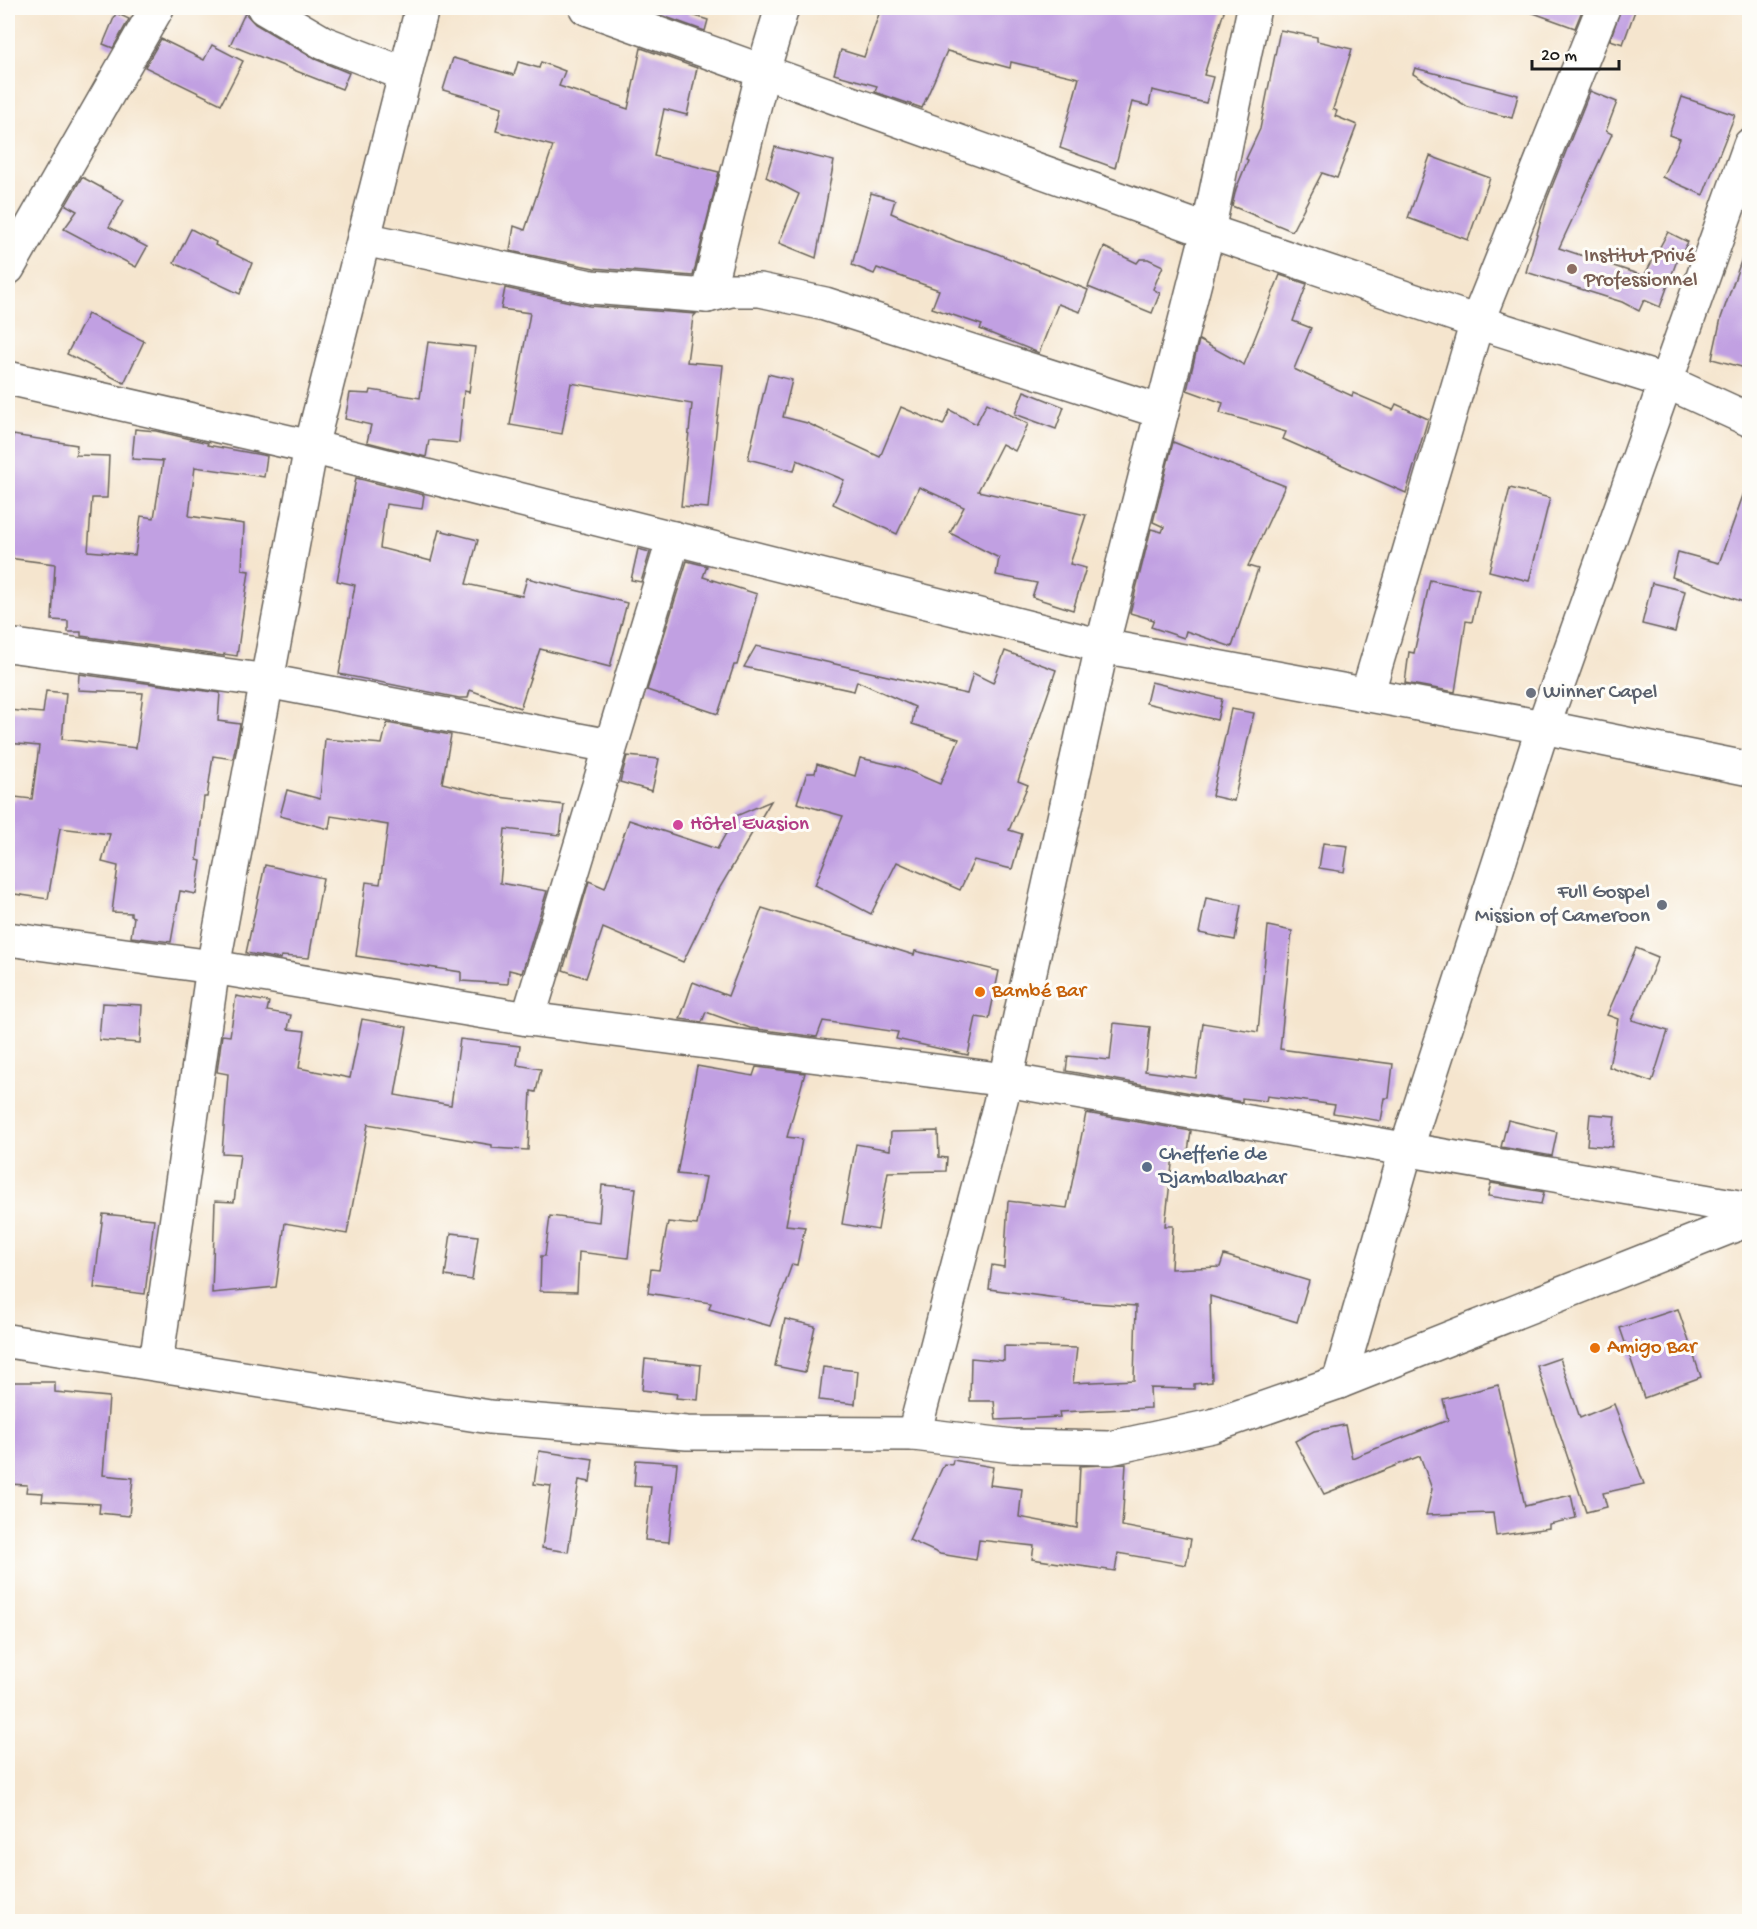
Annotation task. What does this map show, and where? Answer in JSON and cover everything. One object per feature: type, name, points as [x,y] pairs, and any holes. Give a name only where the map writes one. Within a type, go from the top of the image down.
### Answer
[{"type":"street","points":[[8,268],[158,8]]},
{"type":"street","points":[[264,8],[324,44],[405,74]]},
{"type":"street","points":[[156,1363],[213,967],[311,447],[422,8]]},
{"type":"street","points":[[586,8],[1208,231],[1477,322],[1667,382],[1749,420]]},
{"type":"street","points":[[707,296],[763,71],[782,8]]},
{"type":"street","points":[[914,1434],[1006,1080],[1102,646],[1208,231],[1254,8]]},
{"type":"street","points":[[1367,695],[1477,322],[1603,8]]},
{"type":"street","points":[[1340,1382],[1407,1147],[1543,727],[1749,146]]},
{"type":"street","points":[[364,239],[591,287],[707,296],[731,290],[760,290],[825,304],[1162,412]]},
{"type":"street","points":[[8,378],[311,447],[1102,646],[1543,727],[1749,769]]},
{"type":"street","points":[[528,1019],[674,538]]},
{"type":"street","points":[[8,645],[267,681],[610,746]]},
{"type":"street","points":[[8,939],[213,967],[528,1019],[1006,1080],[1407,1147],[1749,1209]]},
{"type":"street","points":[[8,1341],[490,1417],[687,1433],[914,1434],[1013,1446],[1110,1448],[1212,1426],[1340,1382],[1749,1219]]},
{"type":"building","points":[[650,8],[691,8],[689,14],[708,20],[705,31],[649,11]]},
{"type":"building","points":[[881,8],[1225,8],[1204,75],[1213,77],[1206,103],[1152,90],[1149,106],[1132,102],[1115,168],[1060,148],[1079,78],[1011,62],[1010,68],[947,51],[922,108],[875,92],[877,86],[834,74],[841,50],[864,57]]},
{"type":"building","points":[[1529,8],[1583,8],[1575,28],[1528,11]]},
{"type":"building","points":[[1621,8],[1636,8],[1623,44],[1610,40]]},
{"type":"building","points":[[116,13],[129,19],[113,48],[103,44]]},
{"type":"building","points":[[245,13],[255,24],[315,59],[349,73],[342,89],[230,45]]},
{"type":"building","points":[[1280,30],[1317,37],[1317,41],[1352,49],[1333,109],[1337,111],[1335,116],[1357,125],[1337,178],[1322,173],[1292,231],[1232,206],[1236,189],[1248,160],[1246,159],[1260,129]]},
{"type":"building","points":[[161,39],[204,60],[212,45],[243,61],[221,104],[145,67]]},
{"type":"building","points":[[641,48],[697,68],[687,115],[664,109],[654,156],[719,172],[693,276],[594,268],[510,251],[514,226],[525,230],[553,146],[496,131],[502,107],[443,90],[453,58],[514,75],[518,62],[539,68],[541,62],[565,71],[559,86],[628,109]]},
{"type":"building","points":[[1415,68],[1518,95],[1512,118],[1468,107],[1413,74]]},
{"type":"building","points":[[1590,91],[1617,102],[1606,131],[1612,134],[1559,248],[1644,276],[1668,232],[1688,242],[1676,263],[1660,307],[1644,300],[1639,311],[1622,302],[1526,272],[1547,199]]},
{"type":"building","points":[[1682,97],[1735,115],[1703,195],[1662,177],[1680,139],[1669,135]]},
{"type":"building","points":[[775,147],[834,161],[816,258],[779,243],[799,194],[766,177]]},
{"type":"building","points":[[1430,156],[1490,178],[1468,240],[1408,218]]},
{"type":"building","points":[[82,177],[124,200],[109,227],[147,247],[136,267],[64,229],[77,211],[66,205]]},
{"type":"building","points":[[871,193],[895,200],[891,213],[956,241],[988,250],[1088,290],[1080,312],[1058,304],[1039,353],[980,329],[982,325],[932,308],[939,290],[877,268],[874,274],[852,265]]},
{"type":"building","points":[[191,229],[216,242],[215,245],[252,263],[240,294],[174,263]]},
{"type":"building","points":[[1104,247],[1137,263],[1140,259],[1148,259],[1163,266],[1153,289],[1160,293],[1152,313],[1088,287]]},
{"type":"building","points":[[1746,247],[1749,247],[1749,369],[1712,359],[1721,318]]},
{"type":"building","points":[[1280,275],[1307,284],[1293,321],[1311,328],[1294,369],[1352,396],[1353,393],[1393,410],[1396,404],[1428,419],[1406,493],[1283,439],[1286,432],[1220,413],[1223,403],[1187,390],[1199,340],[1244,365]]},
{"type":"building","points":[[505,288],[589,306],[696,314],[693,317],[687,362],[723,365],[708,508],[681,506],[692,404],[571,383],[562,434],[510,425],[530,313],[501,309]]},
{"type":"building","points":[[88,314],[144,341],[124,383],[67,354]]},
{"type":"building","points":[[428,342],[475,347],[469,392],[464,391],[459,443],[429,440],[426,457],[367,442],[371,425],[345,419],[350,393],[370,394],[371,390],[420,398]]},
{"type":"building","points":[[768,374],[792,380],[783,417],[807,423],[880,457],[901,407],[943,425],[950,410],[976,424],[987,403],[1028,424],[1015,451],[1002,444],[978,491],[1086,515],[1070,564],[1086,568],[1073,610],[1032,597],[1037,583],[996,575],[999,558],[950,533],[964,507],[919,487],[897,534],[833,504],[844,480],[797,460],[794,471],[748,459]]},
{"type":"building","points":[[1024,391],[1064,407],[1056,429],[1015,414]]},
{"type":"building","points":[[135,429],[156,431],[208,443],[207,445],[267,456],[264,477],[195,467],[189,516],[244,524],[242,570],[249,571],[237,656],[81,636],[81,632],[68,632],[68,621],[52,620],[55,564],[8,558],[8,463],[13,435],[77,445],[76,455],[109,456],[107,498],[92,498],[88,551],[135,555],[141,516],[154,518],[163,461],[132,459]]},
{"type":"building","points":[[1173,442],[1285,486],[1248,566],[1258,569],[1232,647],[1186,631],[1184,638],[1151,627],[1154,620],[1130,613],[1151,529],[1162,532],[1164,527],[1153,522]]},
{"type":"building","points":[[356,478],[424,495],[422,509],[386,504],[380,548],[431,561],[439,530],[478,540],[466,584],[522,596],[527,578],[627,603],[610,667],[540,649],[520,708],[470,690],[468,698],[459,698],[339,674],[355,585],[337,581]]},
{"type":"building","points":[[1746,487],[1749,488],[1749,604],[1672,577],[1678,552],[1719,563]]},
{"type":"building","points":[[1510,488],[1550,498],[1529,581],[1489,571]]},
{"type":"building","points":[[638,549],[650,552],[641,582],[631,580]]},
{"type":"building","points":[[687,561],[707,566],[703,577],[757,594],[737,665],[734,665],[718,714],[647,690]]},
{"type":"building","points":[[1430,580],[1479,590],[1472,622],[1466,621],[1455,692],[1405,683],[1409,652],[1414,653]]},
{"type":"building","points":[[1652,583],[1685,591],[1675,632],[1642,624]]},
{"type":"building","points":[[756,646],[967,694],[973,673],[993,683],[1005,651],[1056,670],[1018,781],[1028,785],[1009,830],[1022,834],[1012,869],[974,860],[960,890],[897,862],[871,914],[815,885],[843,816],[797,803],[807,773],[815,773],[817,764],[855,776],[860,758],[900,767],[940,784],[959,739],[912,724],[915,707],[857,681],[854,691],[744,667]]},
{"type":"building","points":[[79,674],[220,693],[218,721],[240,724],[233,759],[213,756],[207,797],[204,797],[197,860],[201,861],[196,894],[180,891],[171,942],[131,937],[134,917],[131,913],[112,912],[118,866],[102,862],[110,834],[60,828],[48,899],[8,893],[8,800],[15,800],[15,797],[32,799],[39,746],[8,743],[8,710],[43,713],[46,691],[66,693],[62,739],[136,748],[143,693],[78,690]]},
{"type":"building","points":[[1151,682],[1222,699],[1217,720],[1146,703]]},
{"type":"building","points":[[1231,709],[1254,713],[1234,801],[1212,796]]},
{"type":"building","points":[[387,723],[451,735],[442,783],[499,797],[564,805],[560,835],[505,829],[500,883],[547,891],[522,973],[509,970],[508,984],[461,981],[461,972],[356,956],[366,882],[380,884],[388,825],[331,816],[329,829],[280,816],[287,790],[320,799],[325,739],[382,744]]},
{"type":"building","points":[[627,756],[659,759],[652,791],[620,782]]},
{"type":"building","points":[[771,801],[716,894],[683,962],[603,928],[586,978],[563,970],[589,881],[605,888],[629,820],[717,849],[736,816]]},
{"type":"building","points":[[1323,843],[1348,846],[1344,872],[1319,868]]},
{"type":"building","points":[[265,865],[323,878],[309,958],[281,956],[280,959],[246,953]]},
{"type":"building","points":[[1206,898],[1241,905],[1235,940],[1199,933]]},
{"type":"building","points":[[762,908],[914,955],[915,951],[999,971],[989,1019],[976,1017],[968,1055],[896,1039],[898,1032],[823,1021],[817,1037],[750,1028],[706,1012],[702,1022],[680,1019],[693,982],[728,996]]},
{"type":"building","points":[[1268,926],[1292,931],[1280,1049],[1393,1064],[1389,1098],[1385,1098],[1381,1121],[1333,1113],[1335,1105],[1267,1096],[1266,1101],[1242,1098],[1242,1102],[1066,1071],[1068,1056],[1110,1060],[1114,1023],[1150,1027],[1145,1071],[1196,1078],[1203,1023],[1258,1032]]},
{"type":"building","points":[[1636,948],[1658,957],[1632,1020],[1668,1031],[1652,1082],[1609,1067],[1618,1019],[1607,1015]]},
{"type":"building","points":[[236,996],[269,1002],[267,1011],[291,1015],[288,1029],[305,1031],[299,1068],[350,1078],[362,1019],[407,1027],[395,1095],[451,1105],[460,1039],[520,1046],[517,1065],[541,1069],[536,1092],[531,1091],[528,1150],[492,1148],[492,1145],[368,1124],[347,1234],[285,1223],[276,1287],[212,1293],[215,1201],[234,1202],[240,1154],[222,1153],[228,1074],[217,1072],[222,1035],[230,1036]]},
{"type":"building","points":[[102,1003],[142,1005],[140,1043],[99,1040]]},
{"type":"building","points":[[697,1066],[753,1076],[756,1067],[805,1073],[787,1137],[802,1139],[786,1225],[805,1227],[797,1265],[792,1264],[770,1326],[709,1309],[711,1303],[648,1293],[651,1269],[659,1270],[668,1222],[697,1225],[706,1177],[677,1174]]},
{"type":"building","points":[[1086,1113],[1191,1131],[1187,1158],[1173,1156],[1165,1226],[1173,1226],[1171,1269],[1220,1267],[1224,1255],[1309,1281],[1297,1322],[1210,1296],[1212,1382],[1194,1384],[1194,1389],[1150,1388],[1151,1408],[1059,1412],[1060,1417],[996,1420],[994,1401],[970,1401],[971,1358],[1004,1361],[1004,1346],[1077,1348],[1073,1383],[1134,1380],[1136,1306],[1064,1301],[1064,1299],[989,1289],[992,1265],[1004,1267],[1008,1201],[1067,1208]]},
{"type":"building","points":[[1590,1114],[1615,1116],[1612,1147],[1587,1145]]},
{"type":"building","points":[[1508,1120],[1557,1132],[1552,1156],[1501,1147]]},
{"type":"building","points":[[938,1131],[939,1157],[947,1158],[946,1171],[888,1172],[878,1230],[842,1224],[856,1144],[890,1150],[891,1132]]},
{"type":"building","points":[[1491,1183],[1544,1192],[1541,1204],[1488,1196]]},
{"type":"building","points":[[602,1185],[636,1188],[628,1258],[579,1252],[577,1292],[540,1291],[541,1256],[545,1256],[550,1216],[599,1222]]},
{"type":"building","points":[[103,1214],[154,1219],[145,1294],[94,1288]]},
{"type":"building","points":[[451,1233],[478,1236],[472,1280],[445,1276]]},
{"type":"building","points":[[1678,1309],[1701,1377],[1644,1398],[1620,1328]]},
{"type":"building","points":[[785,1319],[815,1326],[805,1372],[775,1366]]},
{"type":"building","points":[[1560,1358],[1580,1418],[1614,1404],[1644,1484],[1603,1493],[1607,1507],[1586,1512],[1537,1366]]},
{"type":"building","points":[[645,1359],[701,1365],[698,1400],[676,1398],[677,1394],[642,1390]]},
{"type":"building","points":[[823,1367],[858,1371],[855,1404],[819,1400]]},
{"type":"building","points":[[8,1382],[55,1382],[55,1392],[109,1397],[103,1475],[133,1478],[129,1516],[99,1513],[100,1504],[42,1501],[43,1493],[26,1492],[27,1485],[8,1484]]},
{"type":"building","points":[[1498,1385],[1525,1506],[1571,1495],[1576,1518],[1549,1524],[1549,1528],[1496,1536],[1493,1513],[1426,1515],[1432,1489],[1420,1456],[1324,1494],[1295,1441],[1314,1431],[1345,1425],[1352,1458],[1448,1420],[1443,1399]]},
{"type":"building","points":[[539,1451],[593,1459],[590,1482],[579,1480],[568,1552],[542,1548],[551,1486],[534,1484]]},
{"type":"building","points":[[636,1460],[677,1463],[669,1542],[645,1540],[651,1487],[634,1486]]},
{"type":"building","points":[[953,1460],[993,1467],[990,1485],[1022,1489],[1019,1517],[1077,1528],[1080,1466],[1126,1464],[1122,1526],[1191,1539],[1186,1565],[1118,1553],[1115,1571],[1032,1559],[1034,1546],[979,1540],[976,1560],[940,1554],[909,1540],[944,1464],[952,1465]]},
{"type":"place","name":"Institut Privé Professionnel","points":[[1572,269]]},
{"type":"place","name":"Winner Capel","points":[[1531,693]]},
{"type":"place","name":"Hôtel Evasion","points":[[678,825]]},
{"type":"place","name":"Full Gospel Mission of Cameroon","points":[[1662,905]]},
{"type":"place","name":"Bambé Bar","points":[[980,992]]},
{"type":"place","name":"Chefferie de Djambalbahar","points":[[1147,1167]]},
{"type":"place","name":"Amigo Bar","points":[[1595,1348]]}]
